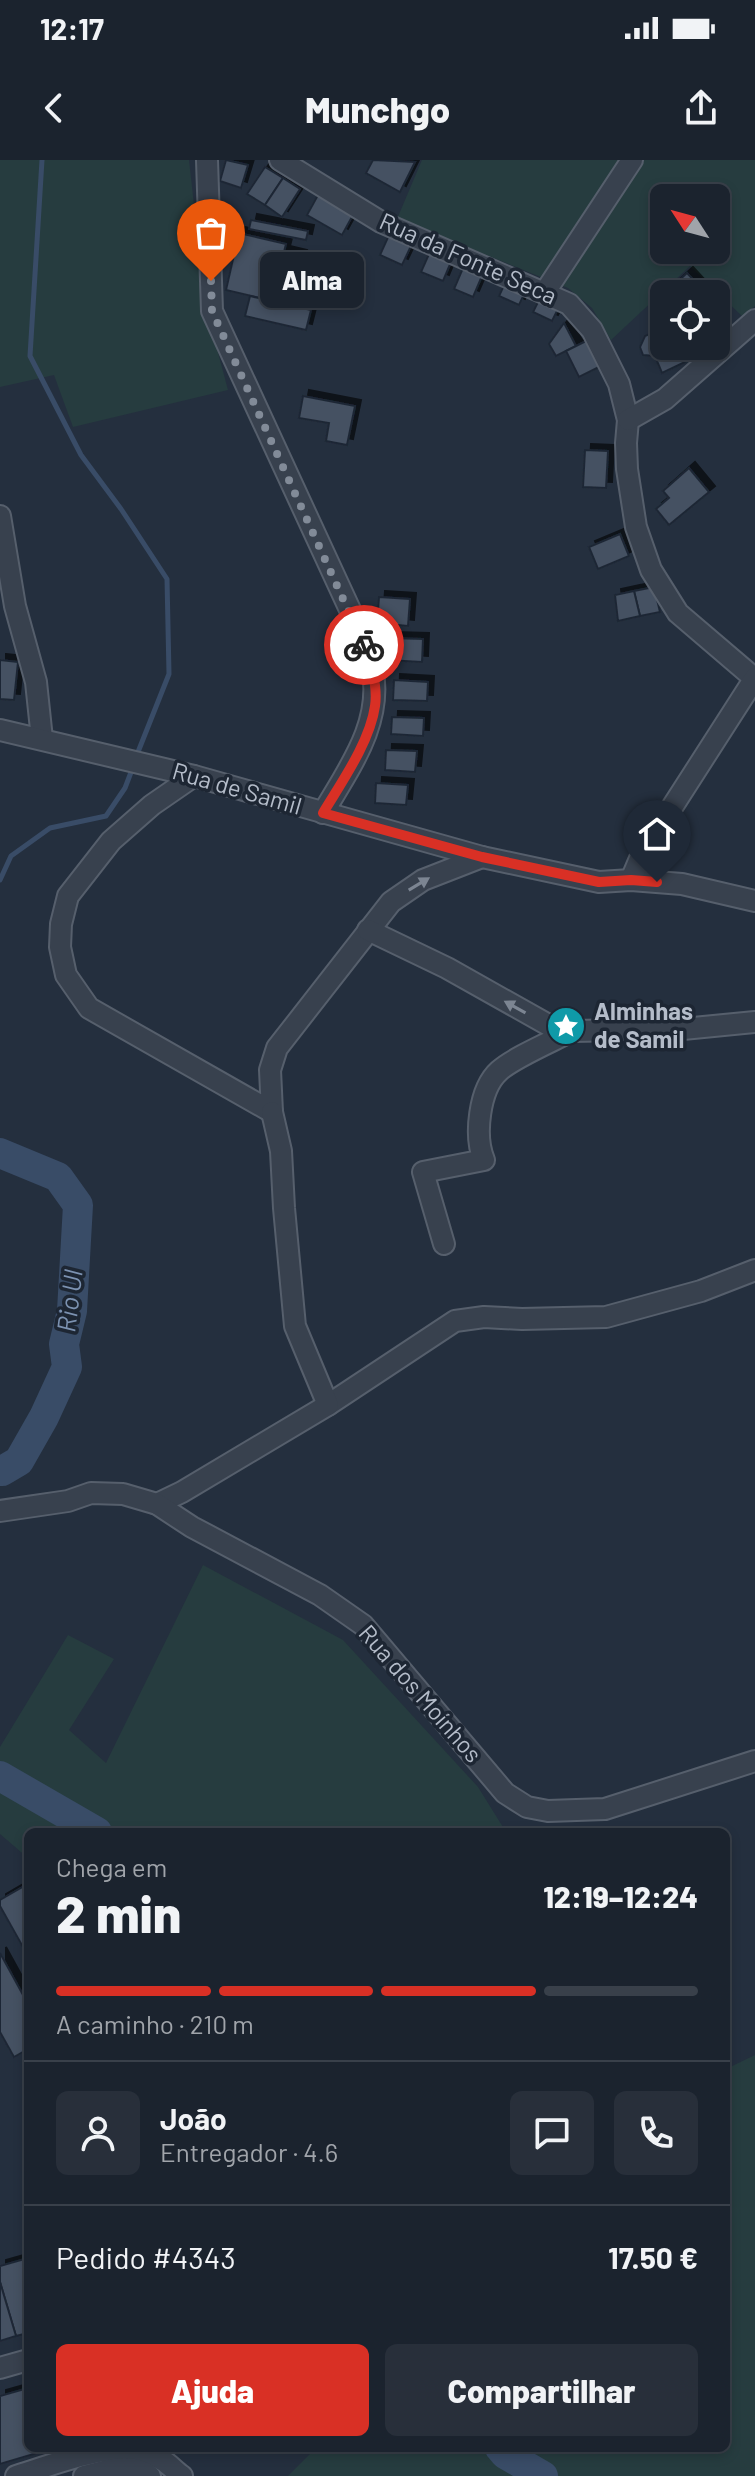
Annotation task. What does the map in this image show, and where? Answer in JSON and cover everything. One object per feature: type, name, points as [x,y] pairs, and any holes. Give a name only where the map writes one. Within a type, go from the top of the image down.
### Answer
[{"type":"street","points":[[207,160],[212,311],[357,625],[372,667],[375,706],[364,739],[323,813]]},
{"type":"street","name":"Rua da Fonte Seca","points":[[280,160],[381,222],[569,304],[592,330],[619,384],[628,420],[627,469],[636,527],[651,570],[678,613],[755,678]]},
{"type":"street","points":[[545,292],[632,160]]},
{"type":"street","points":[[628,420],[665,399],[755,320]]},
{"type":"street","points":[[0,516],[15,606],[36,682],[42,739]]},
{"type":"street","points":[[631,880],[642,854],[755,678]]},
{"type":"street","name":"Rua de Samil","points":[[0,730],[194,776],[482,857],[599,882],[631,880],[682,884],[755,901]]},
{"type":"street","points":[[194,776],[152,805],[111,841],[68,896],[61,924],[60,947],[66,975],[89,1008],[272,1112]]},
{"type":"street","points":[[328,1405],[295,1326],[281,1151],[272,1112],[270,1070],[277,1048],[391,902],[423,880],[482,857]]},
{"type":"street","points":[[368,930],[447,968],[552,1027],[572,1031],[683,1029],[755,1022]]},
{"type":"street","points":[[444,1244],[423,1172],[484,1160],[478,1131],[490,1082],[500,1069],[572,1031]]},
{"type":"street","points":[[157,1504],[328,1405],[455,1321],[484,1317],[606,1317],[690,1295],[755,1270]]},
{"type":"street","name":"Rua dos Moínhos","points":[[0,1511],[68,1501],[91,1493],[123,1494],[157,1504],[192,1527],[320,1595],[363,1625],[505,1793],[527,1807],[548,1811],[605,1809],[755,1761]]},
{"type":"street","points":[[0,2368],[24,2361]]},
{"type":"street","points":[[27,2475],[102,2452]]},
{"type":"street","points":[[142,2452],[161,2459],[182,2476]]},
{"type":"street","points":[[84,2476],[117,2468],[142,2470],[150,2476]]},
{"type":"green space","points":[[0,160],[189,160],[205,304],[228,390],[73,427],[54,375],[0,387]]},
{"type":"green space","points":[[422,160],[755,160],[755,306],[743,317],[730,304],[730,280],[705,280],[690,266],[675,280],[650,280],[650,303],[611,340],[592,308],[568,288],[397,219]]},
{"type":"green space","points":[[203,1565],[343,1640],[478,1787],[504,1828],[24,1828],[24,1855],[0,1834],[0,1747],[68,1635],[114,1659],[69,1730],[106,1763]]},
{"type":"green space","points":[[755,2055],[755,2476],[288,2476],[312,2452],[730,2452],[730,2067]]},
{"type":"building","points":[[226,160],[248,165],[241,188],[220,181]]},
{"type":"building","points":[[373,160],[415,162],[400,192],[366,173]]},
{"type":"building","points":[[265,167],[283,178],[265,205],[247,194]]},
{"type":"building","points":[[283,178],[300,189],[282,217],[265,205]]},
{"type":"building","points":[[318,195],[353,215],[342,235],[307,215]]},
{"type":"building","points":[[251,220],[308,231],[306,240],[249,229]]},
{"type":"building","points":[[239,233],[286,244],[284,252],[301,256],[290,305],[226,290]]},
{"type":"building","points":[[389,235],[411,246],[402,265],[380,255]]},
{"type":"building","points":[[429,254],[451,262],[443,281],[421,272]]},
{"type":"building","points":[[463,268],[482,276],[473,297],[454,289]]},
{"type":"building","points":[[687,273],[694,280],[679,280]]},
{"type":"building","points":[[506,281],[526,290],[519,305],[499,296]]},
{"type":"building","points":[[250,296],[311,310],[306,330],[245,316]]},
{"type":"building","points":[[540,298],[559,307],[552,321],[533,312]]},
{"type":"building","points":[[564,323],[576,346],[556,356],[549,344]]},
{"type":"building","points":[[650,334],[650,356],[643,355],[640,347],[645,336]]},
{"type":"building","points":[[586,341],[599,367],[579,377],[566,351]]},
{"type":"building","points":[[657,360],[684,360],[685,362],[662,373]]},
{"type":"building","points":[[303,396],[355,406],[347,445],[326,441],[329,423],[299,418]]},
{"type":"building","points":[[585,450],[608,451],[606,488],[583,487]]},
{"type":"building","points":[[689,468],[709,492],[669,525],[656,509],[669,498],[663,491]]},
{"type":"building","points":[[620,534],[629,556],[598,569],[589,547]]},
{"type":"building","points":[[654,587],[660,612],[640,616],[634,591]]},
{"type":"building","points":[[634,591],[640,616],[618,621],[615,595]]},
{"type":"building","points":[[379,597],[410,599],[408,626],[377,623]]},
{"type":"building","points":[[388,638],[423,639],[422,662],[387,660]]},
{"type":"building","points":[[0,660],[18,662],[14,700],[0,699]]},
{"type":"building","points":[[394,680],[428,682],[427,701],[393,700]]},
{"type":"building","points":[[392,717],[424,718],[423,736],[391,734]]},
{"type":"building","points":[[386,750],[417,751],[415,772],[385,770]]},
{"type":"building","points":[[376,783],[408,785],[406,805],[375,803]]},
{"type":"building","points":[[24,1886],[24,1949],[0,1906],[0,1900]]},
{"type":"building","points":[[0,1953],[24,1997],[24,2051],[14,2057],[0,2032]]},
{"type":"building","points":[[24,2259],[24,2334],[16,2336],[0,2282],[0,2266]]},
{"type":"building","points":[[0,2282],[16,2336],[0,2341]]},
{"type":"building","points":[[24,2389],[24,2452],[40,2452],[0,2464],[0,2396]]},
{"type":"waterway","points":[[42,160],[30,356],[81,455],[167,579],[169,674],[136,757]]},
{"type":"waterway","points":[[0,880],[11,856],[50,828],[106,816],[125,788],[133,767]]},
{"type":"waterway","name":"Rio Ul","points":[[0,1153],[58,1177],[78,1205],[72,1311],[64,1344],[67,1367],[19,1461],[0,1470]]},
{"type":"waterway","name":"Rio Ul","points":[[0,1776],[90,1828]]},
{"type":"waterway","name":"Rio Ul","points":[[503,2452],[543,2476]]},
{"type":"way so far","points":[[211,281],[212,311],[364,645]]},
{"type":"place","name":"Alma","points":[[211,281]]},
{"type":"place","name":"Alminhas de Samil","points":[[566,1026]]},
{"type":"route","points":[[364,645],[372,667],[375,706],[364,739],[323,813],[482,857],[599,882],[657,882]]}]
